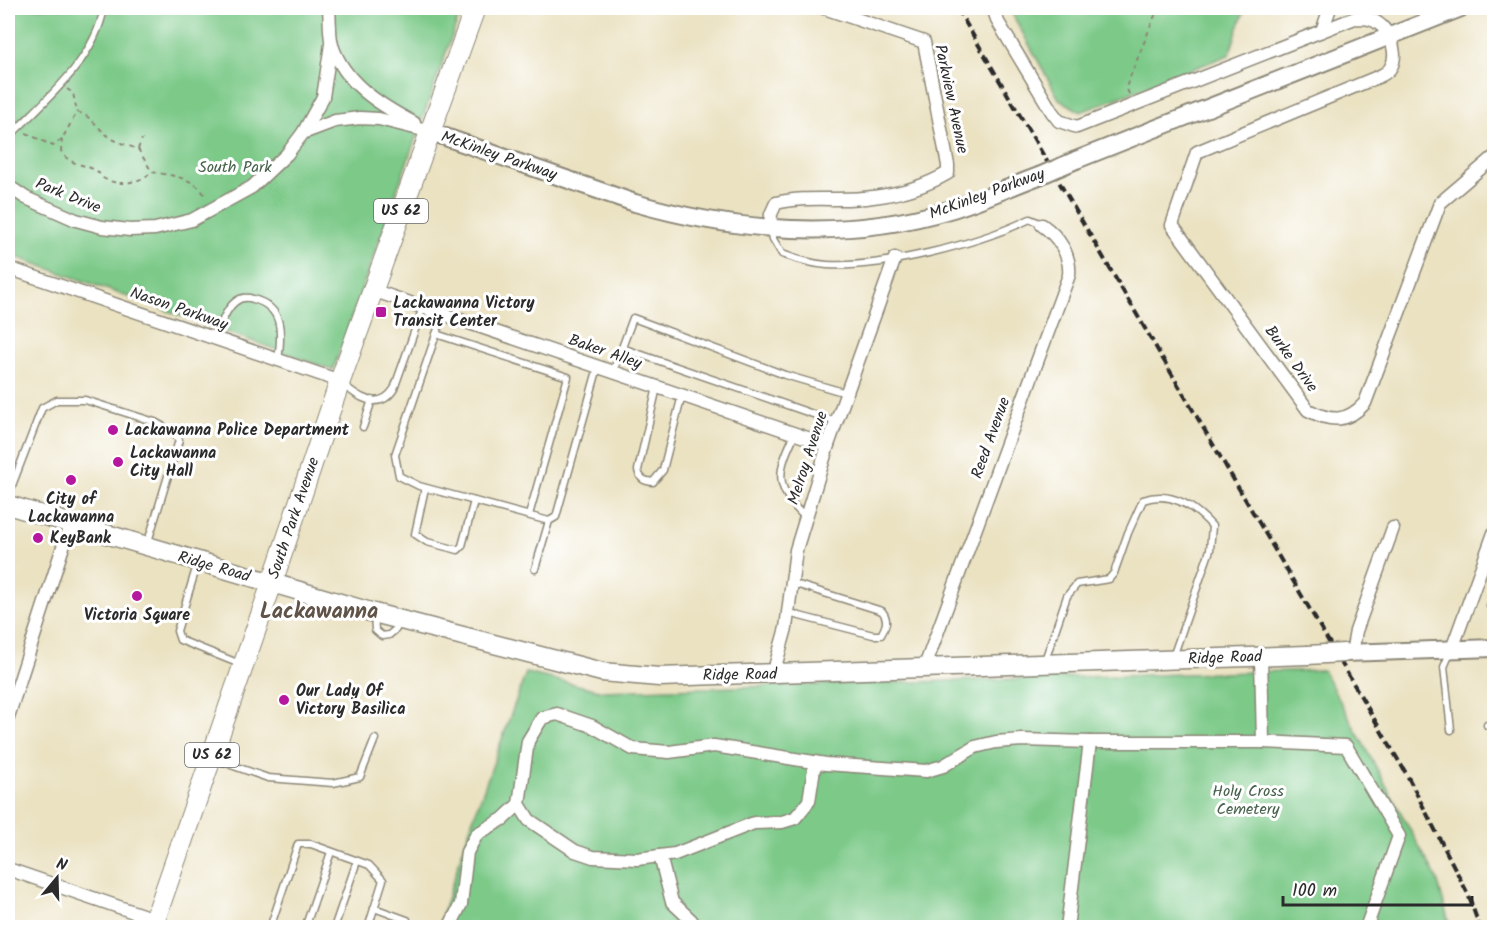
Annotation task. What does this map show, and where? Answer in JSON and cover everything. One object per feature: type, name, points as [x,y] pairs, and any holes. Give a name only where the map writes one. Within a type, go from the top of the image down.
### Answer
[{"type":"main road","name":"South Park Avenue","points":[[153,923],[372,290],[475,8]]},
{"type":"main road","name":"Ridge Road","points":[[8,505],[374,614],[602,672],[659,677],[1348,653]]},
{"type":"street","name":"Park Drive","points":[[8,186],[26,198],[76,220],[102,227],[130,230],[155,229],[192,220],[252,187],[287,154],[303,133],[323,97],[331,43],[329,8]]},
{"type":"street","name":"Parkview Avenue","points":[[770,228],[771,214],[776,203],[792,199],[872,197],[937,180],[948,173],[924,42],[824,8]]},
{"type":"street","points":[[993,8],[998,22],[1052,112],[1059,120],[1077,127],[1355,18],[1370,19],[1382,26],[1389,36]]},
{"type":"street","points":[[1322,31],[1330,8]]},
{"type":"street","name":"McKinley Parkway","points":[[431,132],[659,210],[727,224],[770,228],[838,228],[882,225],[951,210],[1461,8]]},
{"type":"street","name":"Burke Drive","points":[[1389,36],[1394,56],[1391,69],[1380,76],[1197,152],[1172,225],[1308,410],[1324,418],[1342,418],[1357,412],[1365,403],[1440,203],[1494,157]]},
{"type":"street","name":"Park Drive","points":[[331,43],[344,70],[363,90],[385,108],[431,132]]},
{"type":"street","points":[[303,133],[335,121],[360,118],[379,119],[431,132]]},
{"type":"street","name":"Reed Avenue","points":[[924,669],[1069,275],[1070,264],[1060,244],[1053,232],[1042,225]]},
{"type":"street","name":"Melroy Avenue","points":[[773,674],[788,613],[796,550],[828,445],[896,258]]},
{"type":"street","name":"Nason Parkway","points":[[8,268],[340,381]]},
{"type":"street","name":"Baker Alley","points":[[372,290],[828,445]]},
{"type":"street","points":[[8,717],[70,525]]},
{"type":"street","points":[[1348,653],[1393,528]]},
{"type":"street","points":[[1452,649],[1494,537]]},
{"type":"street","name":"Ridge Road","points":[[1348,653],[1494,648]]},
{"type":"street","points":[[1261,656],[1263,742]]},
{"type":"street","points":[[449,927],[461,904],[466,852],[477,834],[503,819],[519,804],[528,741],[542,718],[557,714],[592,726],[633,750],[669,752],[714,746],[815,762],[927,771],[943,766],[975,747],[996,742],[1022,740],[1263,742],[1346,746],[1399,836],[1366,927]]},
{"type":"street","points":[[1068,927],[1090,742]]},
{"type":"street","points":[[519,804],[529,820],[575,851],[593,857],[637,860],[675,854],[754,823],[782,822],[795,818],[809,801],[815,762]]},
{"type":"street","points":[[660,856],[672,902],[693,925]]},
{"type":"street","points":[[8,869],[153,923]]},
{"type":"lane","points":[[8,138],[77,66],[95,34],[104,8]]},
{"type":"lane","points":[[770,228],[773,239],[782,254],[801,261],[828,265],[896,258],[957,246],[1009,230],[1030,219],[1042,225]]},
{"type":"lane","points":[[216,339],[228,310],[236,300],[248,297],[262,301],[272,309],[280,325],[282,338],[278,360]]},
{"type":"lane","points":[[340,381],[355,394],[372,400],[389,397],[394,389],[423,308]]},
{"type":"lane","points":[[443,314],[395,455],[399,476],[425,488],[549,520],[556,517],[598,367]]},
{"type":"lane","points":[[613,372],[633,318],[785,375],[847,393]]},
{"type":"lane","points":[[436,334],[568,377],[530,515]]},
{"type":"lane","points":[[622,348],[836,422]]},
{"type":"lane","points":[[657,387],[638,470],[639,476],[645,482],[653,482],[663,470],[681,395]]},
{"type":"lane","points":[[8,496],[42,408],[57,400],[85,400],[155,422],[171,431],[179,440],[147,547]]},
{"type":"lane","points":[[363,427],[372,400]]},
{"type":"lane","points":[[795,434],[785,455],[780,480],[786,497],[806,518]]},
{"type":"lane","points":[[425,488],[415,534],[427,542],[458,550],[462,546],[474,501]]},
{"type":"lane","points":[[1044,664],[1071,589],[1077,584],[1109,579],[1114,573],[1143,500],[1155,496],[1185,503],[1199,512],[1212,526],[1210,550],[1172,659]]},
{"type":"lane","points":[[535,569],[549,520]]},
{"type":"lane","points":[[198,562],[177,631],[178,636],[180,640],[243,665]]},
{"type":"lane","points":[[788,613],[873,635],[881,635],[887,622],[882,611],[792,583]]},
{"type":"lane","points":[[1494,595],[1490,606],[1494,612]]},
{"type":"lane","points":[[1451,730],[1444,667],[1452,649]]},
{"type":"lane","points":[[211,758],[268,778],[333,783],[360,777],[375,739]]},
{"type":"lane","points":[[270,927],[298,844],[311,844],[369,865],[383,880],[368,927]]},
{"type":"lane","points":[[305,927],[331,852]]},
{"type":"lane","points":[[334,927],[357,861]]},
{"type":"lane","points":[[374,908],[408,920],[405,927]]},
{"type":"path","points":[[1133,105],[1126,87],[1158,8]]},
{"type":"path","points":[[18,127],[53,146],[62,139],[77,112],[73,93],[60,83]]},
{"type":"path","points":[[77,112],[97,124],[113,140],[138,149],[152,172],[190,180],[204,193],[211,209]]},
{"type":"path","points":[[62,139],[61,151],[72,163],[97,171],[104,178],[116,183],[132,182],[152,172]]},
{"type":"path","points":[[138,149],[142,139]]},
{"type":"green space","name":"South Park","points":[[8,8],[462,8],[333,370],[8,254]]},
{"type":"green space","points":[[1009,8],[1245,8],[1229,55],[1081,112],[1059,99]]},
{"type":"green space","name":"Holy Cross Cemetery","points":[[1323,670],[1437,879],[1450,927],[438,928],[472,822],[526,673],[603,691]]},
{"type":"railway","points":[[957,8],[1407,775],[1468,894],[1480,928]]},
{"type":"place","name":"Lackawanna Victory Transit Center","points":[[381,312]]},
{"type":"place","name":"Lackawanna Police Department","points":[[113,430]]},
{"type":"place","name":"Lackawanna City Hall","points":[[118,462]]},
{"type":"place","name":"City of Lackawanna","points":[[71,480]]},
{"type":"place","name":"KeyBank","points":[[38,538]]},
{"type":"place","name":"Victoria Square","points":[[137,596]]},
{"type":"place","name":"Our Lady Of Victory Basilica","points":[[284,700]]},
{"type":"district","name":"Lackawanna","points":[[319,612]]}]
